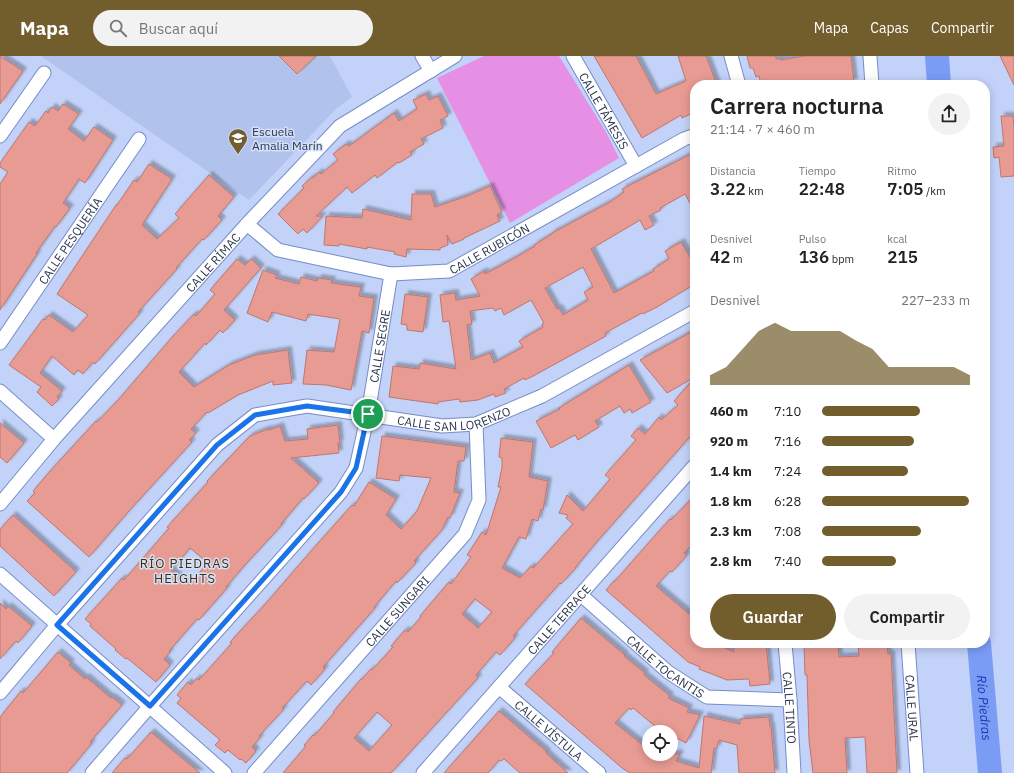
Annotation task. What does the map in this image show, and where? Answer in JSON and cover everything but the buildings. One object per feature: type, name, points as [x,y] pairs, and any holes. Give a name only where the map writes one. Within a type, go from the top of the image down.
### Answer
[{"type":"street","points":[[422,56],[431,71]]},
{"type":"street","name":"CALLE RÍMAC","points":[[0,504],[54,439],[247,224],[340,126],[455,56]]},
{"type":"street","name":"CALLE TÁMESIS","points":[[573,56],[636,166]]},
{"type":"street","points":[[731,56],[738,80]]},
{"type":"street","points":[[870,56],[872,80]]},
{"type":"street","points":[[0,136],[44,73]]},
{"type":"street","name":"CALLE RUBICÓN","points":[[247,224],[278,250],[391,274],[449,271],[690,137]]},
{"type":"street","name":"CALLE PESQUERÍA","points":[[0,343],[139,139]]},
{"type":"street","name":"CALLE SEGRE","points":[[92,773],[341,492],[356,468],[368,414],[391,274]]},
{"type":"street","name":"CALLE SAN LORENZO","points":[[0,693],[57,625],[217,445],[255,415],[307,406],[442,426],[476,424],[542,396],[690,314]]},
{"type":"street","points":[[0,390],[54,439]]},
{"type":"street","name":"CALLE SUNGARI","points":[[254,773],[465,534],[479,500],[476,424]]},
{"type":"street","name":"CALLE TERRACE","points":[[423,773],[690,473]]},
{"type":"street","points":[[0,574],[225,773]]},
{"type":"street","name":"CALLE TOCANTIS","points":[[581,594],[668,672],[707,697],[790,700]]},
{"type":"street","name":"CALLE TINTO","points":[[785,648],[794,773]]},
{"type":"street","name":"CALLE URAL","points":[[908,648],[917,773]]},
{"type":"street","name":"CALLE VÍSTULA","points":[[499,687],[599,773]]},
{"type":"shaded area","name":"Escuela Amalia Marín","points":[[41,56],[330,56],[352,97],[336,109],[249,200]]},
{"type":"shaded area","points":[[484,56],[559,56],[606,132],[619,158],[510,223],[437,78]]},
{"type":"waterway","name":"Río Piedras","points":[[937,56],[939,80]]},
{"type":"waterway","name":"Río Piedras","points":[[979,648],[990,773]]},
{"type":"place","name":"Escuela Amalia Marín","points":[[238,155]]},
{"type":"district","name":"RÍO PIEDRAS HEIGHTS","points":[[185,570]]},
{"type":"route","points":[[307,406],[368,414],[356,468],[341,492],[150,706],[57,625],[217,445],[255,415],[307,406]]}]
